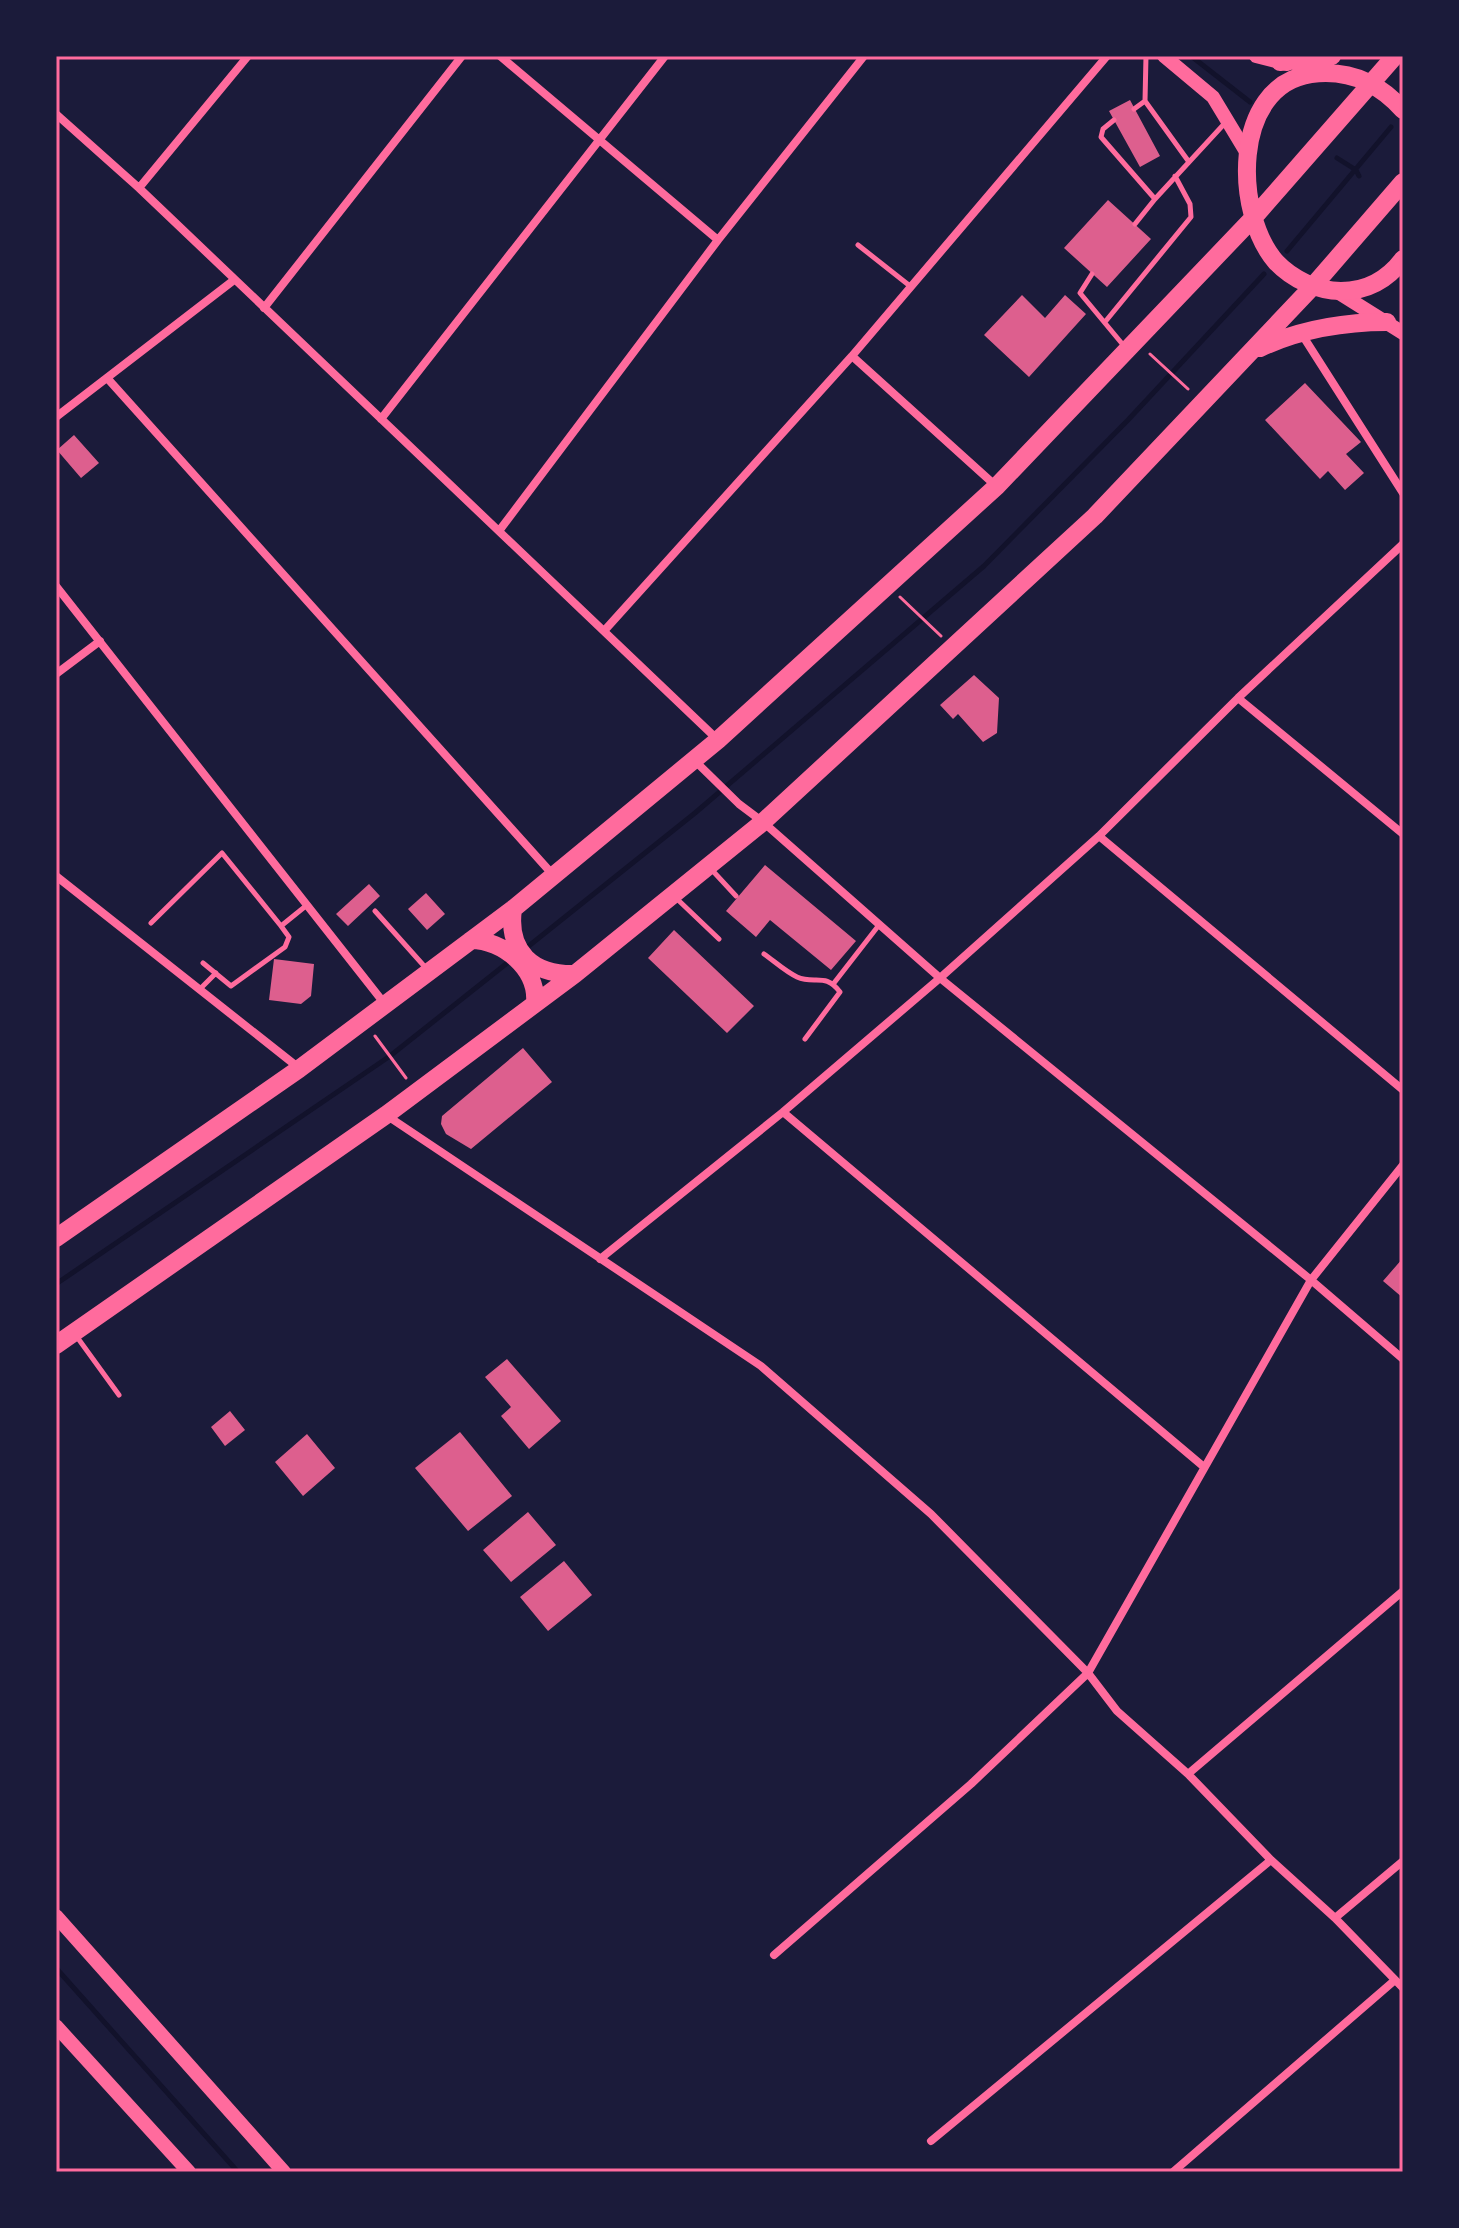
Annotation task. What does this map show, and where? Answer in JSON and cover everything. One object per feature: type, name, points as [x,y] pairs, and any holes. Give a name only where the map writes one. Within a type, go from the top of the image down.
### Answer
[{"type":"highway","points":[[1280,62],[1332,56]]},
{"type":"highway","points":[[56,1238],[299,1069],[513,909],[718,740],[997,486],[1255,216],[1395,56]]},
{"type":"highway","points":[[1403,110],[1390,95],[1371,83],[1346,74],[1301,76],[1280,87],[1265,100],[1255,119],[1248,155],[1255,216],[1265,246],[1277,262],[1294,276],[1313,286],[1336,291],[1359,289],[1381,280],[1403,259]]},
{"type":"highway","points":[[56,1345],[386,1115],[575,974],[763,822],[1095,516],[1313,286],[1403,182]]},
{"type":"highway","points":[[1250,353],[1301,332],[1358,322],[1387,322]]},
{"type":"highway","points":[[513,909],[514,950]]},
{"type":"highway","points":[[471,940],[485,940],[514,950],[533,979],[535,1003]]},
{"type":"highway","points":[[528,967],[575,974]]},
{"type":"main road","points":[[1164,56],[1213,97],[1248,155]]},
{"type":"main road","points":[[1256,56],[1346,74]]},
{"type":"main road","points":[[1336,291],[1403,333]]},
{"type":"main road","points":[[56,1916],[284,2172]]},
{"type":"main road","points":[[56,2026],[189,2172]]},
{"type":"street","points":[[139,188],[248,56]]},
{"type":"street","points":[[264,308],[462,56]]},
{"type":"street","points":[[500,56],[718,240]]},
{"type":"street","points":[[381,419],[665,56]]},
{"type":"street","points":[[499,531],[718,240],[864,56]]},
{"type":"street","points":[[604,631],[852,356],[1107,56]]},
{"type":"street","points":[[56,114],[139,188],[718,740]]},
{"type":"street","points":[[56,417],[234,280]]},
{"type":"street","points":[[1301,332],[1403,493]]},
{"type":"street","points":[[852,356],[997,486]]},
{"type":"street","points":[[108,379],[555,877]]},
{"type":"street","points":[[600,1259],[783,1112],[940,978],[1099,836],[1238,698],[1403,544]]},
{"type":"street","points":[[56,586],[385,1004]]},
{"type":"street","points":[[56,674],[100,641]]},
{"type":"street","points":[[1238,698],[1403,834]]},
{"type":"street","points":[[694,760],[739,804],[940,978],[1311,1280],[1403,1359]]},
{"type":"street","points":[[1099,836],[1403,1090]]},
{"type":"street","points":[[56,876],[299,1069]]},
{"type":"street","points":[[783,1112],[1204,1467]]},
{"type":"street","points":[[386,1115],[761,1366],[931,1514],[1088,1673],[1117,1711],[1188,1774],[1403,1988]]},
{"type":"street","points":[[774,1955],[971,1784],[1088,1673],[1311,1280],[1403,1165]]},
{"type":"street","points":[[1188,1774],[1403,1591]]},
{"type":"street","points":[[931,2141],[1271,1860]]},
{"type":"street","points":[[1335,1918],[1403,1861]]},
{"type":"street","points":[[1173,2172],[1395,1980]]},
{"type":"lane","points":[[1146,56],[1145,101],[1189,162]]},
{"type":"lane","points":[[1134,109],[1145,101]]},
{"type":"lane","points":[[1114,120],[1103,129],[1101,137],[1155,199]]},
{"type":"lane","points":[[1135,224],[1228,120]]},
{"type":"lane","points":[[1105,322],[1191,217],[1190,204],[1175,176]]},
{"type":"lane","points":[[858,245],[911,287]]},
{"type":"lane","points":[[1092,274],[1080,293],[1127,350]]},
{"type":"lane","points":[[151,923],[222,853],[289,937],[285,947],[231,986],[203,963]]},
{"type":"lane","points":[[708,866],[736,896]]},
{"type":"lane","points":[[672,895],[719,939]]},
{"type":"lane","points":[[281,926],[307,905]]},
{"type":"lane","points":[[375,911],[429,971]]},
{"type":"lane","points":[[834,983],[880,924]]},
{"type":"lane","points":[[764,954],[797,977],[834,983],[840,993],[805,1039]]},
{"type":"lane","points":[[199,990],[216,973]]},
{"type":"lane","points":[[74,1333],[119,1395]]},
{"type":"path","points":[[1164,366],[1178,379]]},
{"type":"path","points":[[886,586],[931,624]]},
{"type":"path","points":[[382,1046],[397,1066]]},
{"type":"building","points":[[1130,100],[1160,156],[1140,167],[1109,111]]},
{"type":"building","points":[[1108,200],[1151,239],[1107,287],[1064,248]]},
{"type":"building","points":[[1022,295],[1045,318],[1065,295],[1086,314],[1029,377],[984,335]]},
{"type":"building","points":[[1305,383],[1361,442],[1346,454],[1364,473],[1345,490],[1328,471],[1320,479],[1265,420]]},
{"type":"building","points":[[74,435],[99,463],[81,478],[57,450]]},
{"type":"building","points":[[974,675],[999,698],[997,733],[983,742],[958,714],[953,719],[940,705]]},
{"type":"building","points":[[765,865],[856,941],[831,970],[770,920],[756,937],[726,911]]},
{"type":"building","points":[[369,884],[380,896],[348,926],[336,914]]},
{"type":"building","points":[[426,893],[445,914],[427,930],[408,909]]},
{"type":"building","points":[[674,930],[754,1006],[727,1033],[648,958]]},
{"type":"building","points":[[274,959],[314,964],[311,996],[301,1004],[269,1000]]},
{"type":"building","points":[[523,1048],[552,1082],[471,1149],[446,1134],[441,1124],[442,1116]]},
{"type":"building","points":[[1403,1258],[1403,1298],[1383,1281]]},
{"type":"building","points":[[507,1359],[561,1421],[529,1449],[501,1416],[511,1407],[485,1377]]},
{"type":"building","points":[[230,1411],[245,1430],[225,1446],[211,1427]]},
{"type":"building","points":[[460,1432],[512,1496],[468,1531],[415,1468]]},
{"type":"building","points":[[307,1434],[335,1468],[303,1496],[275,1462]]},
{"type":"building","points":[[528,1512],[556,1545],[511,1582],[483,1550]]},
{"type":"building","points":[[564,1561],[592,1595],[548,1631],[520,1597]]},
{"type":"waterway","points":[[1191,56],[1250,102]]},
{"type":"waterway","points":[[1287,251],[1391,127]]},
{"type":"waterway","points":[[1337,158],[1356,170],[1359,176]]},
{"type":"waterway","points":[[525,949],[695,813],[984,566],[1128,420],[1264,274]]},
{"type":"waterway","points":[[56,1284],[390,1056],[511,960]]},
{"type":"waterway","points":[[56,1968],[238,2172]]}]
